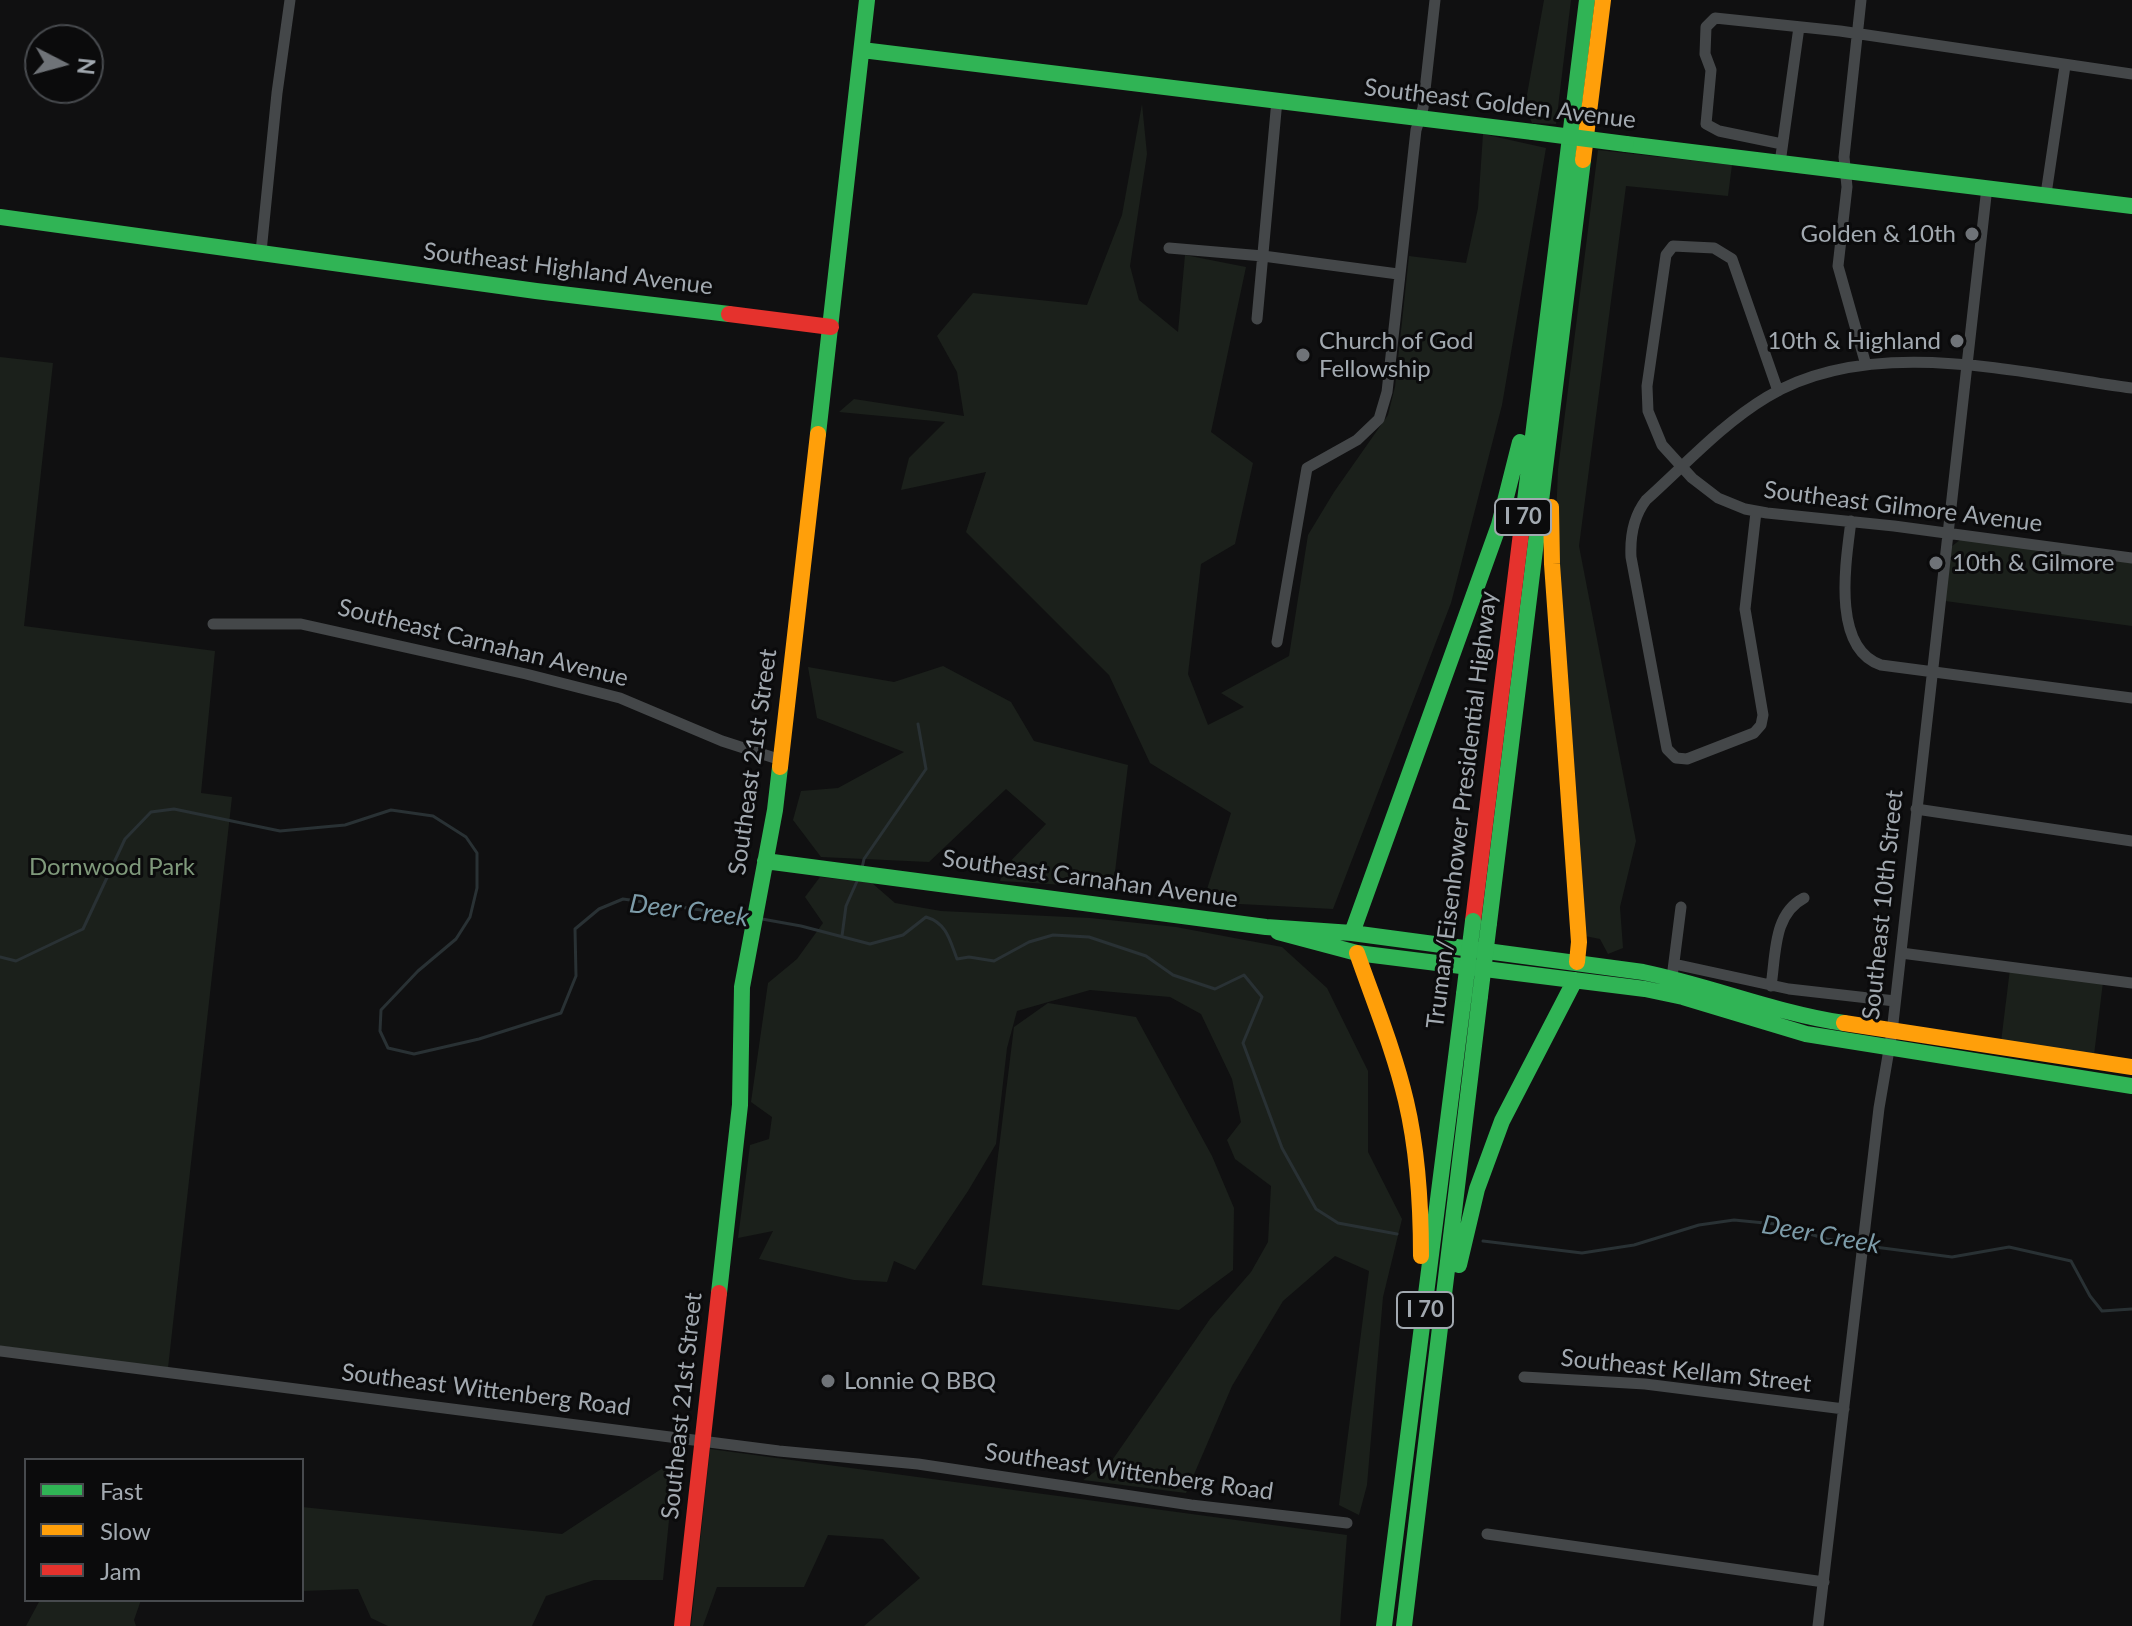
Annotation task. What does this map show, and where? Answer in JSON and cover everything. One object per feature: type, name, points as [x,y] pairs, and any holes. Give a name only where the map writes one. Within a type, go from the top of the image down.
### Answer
[{"type":"main road","name":"Southeast 21st Street","points":[[682,1626],[740,1105],[741,999],[748,942],[781,760],[867,0]]},
{"type":"main road","name":"Truman/Eisenhower Presidential Highway","points":[[1404,1626],[1552,277],[1587,0]]},
{"type":"main road","name":"Truman/Eisenhower Presidential Highway","points":[[1481,922],[1556,383],[1603,0]]},
{"type":"main road","name":"Southeast Golden Avenue","points":[[862,50],[2132,206]]},
{"type":"main road","points":[[0,217],[261,252]]},
{"type":"main road","name":"Southeast Highland Avenue","points":[[261,252],[536,291],[831,327]]},
{"type":"main road","points":[[1418,1367],[1421,1248],[1414,1141],[1393,1054],[1352,933],[1499,525],[1518,455],[1535,353],[1552,277]]},
{"type":"main road","points":[[1428,1418],[1477,1189],[1513,1098],[1575,980],[1579,942],[1552,564],[1556,383]]},
{"type":"main road","name":"Southeast Carnahan Avenue","points":[[765,861],[1266,927],[1352,933],[1577,962],[1673,970],[1808,1018],[1890,1040]]},
{"type":"main road","name":"Southeast Carnahan Avenue","points":[[1266,927],[1308,942],[1357,953],[1665,993],[1783,1029],[1890,1040]]},
{"type":"main road","name":"Truman/Eisenhower Presidential Highway","points":[[1384,1626],[1472,995]]},
{"type":"main road","points":[[1890,1040],[2132,1067]]},
{"type":"main road","points":[[1890,1040],[2132,1086]]},
{"type":"street","points":[[261,252],[290,0]]},
{"type":"street","points":[[1277,642],[1307,468],[1357,440],[1379,419],[1387,392],[1398,274],[1419,118],[1423,108],[1435,0]]},
{"type":"street","points":[[1861,0],[1844,157],[1847,187],[1838,266],[1866,365]]},
{"type":"street","points":[[1782,144],[1719,131],[1706,124],[1711,70],[1705,54],[1706,27],[1715,18],[2132,74]]},
{"type":"street","points":[[1780,163],[1799,27]]},
{"type":"street","points":[[2046,194],[2065,66]]},
{"type":"street","points":[[1257,319],[1277,100]]},
{"type":"street","name":"Southeast 10th Street","points":[[1818,1626],[1865,1224],[1901,953],[1987,187]]},
{"type":"street","name":"Southeast Gilmore Avenue","points":[[1778,391],[1732,259],[1714,248],[1673,246],[1666,255],[1647,402],[1654,432],[1662,445],[1705,490],[1756,512],[1851,521],[2132,558]]},
{"type":"street","points":[[1169,248],[1263,256],[1398,274]]},
{"type":"street","points":[[1756,512],[1745,609],[1763,715],[1761,725],[1754,733],[1687,759],[1676,758],[1667,749],[1630,547],[1643,503],[1732,421],[1778,391],[1825,373],[1866,365],[1915,361],[1965,365],[2132,388]]},
{"type":"street","points":[[1851,521],[1844,594],[1857,646],[1863,655],[1874,662],[2132,698]]},
{"type":"street","name":"Southeast Carnahan Avenue","points":[[213,624],[301,624],[526,674],[620,698],[722,741],[781,760]]},
{"type":"street","points":[[1916,809],[2132,841]]},
{"type":"street","points":[[1771,986],[1781,920],[1788,909],[1804,898]]},
{"type":"street","points":[[1681,907],[1673,970],[1895,1001]]},
{"type":"street","points":[[1901,953],[2132,983]]},
{"type":"street","name":"Southeast Wittenberg Road","points":[[0,1351],[779,1451],[918,1464],[1191,1505],[1347,1523]]},
{"type":"street","name":"Southeast Kellam Street","points":[[1524,1377],[1645,1384],[1844,1409]]},
{"type":"street","points":[[1487,1534],[1824,1582]]},
{"type":"green space","points":[[1544,0],[1571,0],[1556,124],[1532,123],[1525,106]]},
{"type":"green space","points":[[1142,104],[1147,154],[1130,266],[1139,300],[1178,332],[1185,255],[1246,267],[1211,432],[1253,463],[1235,544],[1201,564],[1188,674],[1208,725],[1244,707],[1221,693],[1289,656],[1308,535],[1388,415],[1395,387],[1409,256],[1466,263],[1478,208],[1483,134],[1546,148],[1502,405],[1451,603],[1333,909],[1203,902],[1231,813],[1150,763],[1109,675],[966,532],[986,472],[901,490],[909,458],[945,422],[839,412],[854,399],[964,416],[957,372],[937,336],[973,293],[1087,305],[1122,215]]},
{"type":"green space","points":[[1598,150],[1732,165],[1728,196],[1626,186],[1579,546],[1636,841],[1620,907],[1623,948],[1608,954],[1600,939],[1585,936],[1556,518],[1558,470]]},
{"type":"green space","name":"Dornwood Park","points":[[0,357],[53,363],[24,626],[215,651],[201,793],[232,797],[168,1368],[0,1346]]},
{"type":"green space","points":[[1961,539],[2132,562],[2132,626],[1945,601],[1951,547]]},
{"type":"green space","points":[[943,666],[1011,702],[1034,741],[1128,765],[1113,888],[1000,881],[1004,868],[1046,824],[1006,789],[929,862],[821,857],[793,820],[801,791],[838,788],[904,752],[817,718],[808,667],[894,682]]},
{"type":"green space","points":[[820,877],[872,883],[895,903],[941,911],[1090,918],[1176,927],[1282,947],[1327,988],[1368,1071],[1368,1152],[1402,1219],[1383,1297],[1367,1485],[1359,1515],[1339,1505],[1369,1271],[1335,1256],[1283,1301],[1232,1386],[1186,1493],[1083,1480],[1113,1459],[1210,1319],[1251,1272],[1268,1242],[1271,1186],[1235,1159],[1227,1140],[1241,1122],[1232,1079],[1201,1014],[1170,997],[1090,990],[1017,1011],[1007,1048],[996,1144],[915,1270],[894,1261],[887,1282],[854,1280],[759,1259],[773,1231],[738,1238],[750,1145],[769,1139],[772,1117],[751,1102],[768,983],[797,959],[823,923],[805,897]]},
{"type":"green space","points":[[2010,969],[2103,982],[2094,1055],[2001,1042]]},
{"type":"green space","points":[[1048,1003],[1136,1017],[1212,1156],[1234,1208],[1233,1270],[1179,1310],[982,1285],[1014,1027]]},
{"type":"green space","points":[[710,1449],[1347,1535],[1340,1626],[864,1626],[920,1578],[883,1539],[828,1535],[804,1587],[717,1587],[703,1626],[691,1626]]},
{"type":"green space","points":[[675,1460],[663,1580],[594,1580],[546,1596],[532,1626],[388,1626],[371,1618],[358,1589],[304,1591],[304,1507],[562,1534]]},
{"type":"green space","points":[[39,1602],[140,1602],[134,1620],[136,1626],[26,1626]]},
{"type":"waterway","points":[[862,868],[864,859],[926,769],[918,724]]},
{"type":"waterway","name":"Deer Creek","points":[[0,957],[16,961],[83,929],[125,839],[151,812],[174,809],[280,831],[345,825],[391,810],[433,816],[466,837],[477,853],[477,888],[470,917],[456,939],[418,971],[381,1010],[380,1031],[388,1048],[414,1054],[479,1039],[561,1013],[576,976],[575,929],[599,909],[623,899],[751,917]]},
{"type":"waterway","points":[[842,936],[846,906],[858,879]]},
{"type":"waterway","name":"Deer Creek","points":[[762,919],[870,944],[903,935],[926,917],[943,928],[957,959],[969,957],[994,961],[1029,942],[1053,935],[1089,937],[1146,956],[1173,975],[1215,989],[1244,975],[1262,997],[1243,1043],[1282,1148],[1316,1209],[1338,1223],[1397,1234]]},
{"type":"waterway","name":"Deer Creek","points":[[1483,1241],[1582,1253],[1634,1245],[1699,1225],[1734,1220],[1775,1224],[1860,1245]]},
{"type":"waterway","name":"Deer Creek","points":[[1867,1246],[1952,1257],[2009,1247],[2071,1261],[2102,1311],[2132,1309]]},
{"type":"traffic: fast","points":[[818,434],[867,0]]},
{"type":"traffic: fast","points":[[1522,525],[1587,0]]},
{"type":"traffic: fast","points":[[862,50],[1533,132]]},
{"type":"traffic: fast","points":[[1533,132],[1626,144]]},
{"type":"traffic: fast","points":[[1626,144],[2132,206]]},
{"type":"traffic: fast","points":[[1489,923],[1583,160]]},
{"type":"traffic: fast","points":[[0,217],[536,291],[729,314]]},
{"type":"traffic: fast","points":[[1352,933],[1499,525],[1520,442]]},
{"type":"traffic: fast","points":[[719,1293],[740,1105],[742,987],[780,767]]},
{"type":"traffic: fast","points":[[765,861],[1266,927],[1352,933],[1643,972],[1793,1013],[1844,1023]]},
{"type":"traffic: fast","points":[[1464,994],[1473,921]]},
{"type":"traffic: fast","points":[[1480,996],[1489,923]]},
{"type":"traffic: fast","points":[[1278,932],[1357,953],[1645,989],[1683,997],[1806,1034],[2132,1086]]},
{"type":"traffic: fast","points":[[1459,1265],[1477,1189],[1502,1121],[1575,980]]},
{"type":"traffic: fast","points":[[1384,1626],[1464,994]]},
{"type":"traffic: fast","points":[[1404,1626],[1480,996]]},
{"type":"traffic: slow","points":[[1583,160],[1603,0]]},
{"type":"traffic: slow","points":[[780,767],[818,434]]},
{"type":"traffic: slow","points":[[1551,507],[1552,564],[1579,942],[1577,962]]},
{"type":"traffic: slow","points":[[1357,953],[1396,1063],[1406,1101],[1418,1178],[1421,1256]]},
{"type":"traffic: slow","points":[[1844,1023],[2132,1067]]},
{"type":"traffic: jam","points":[[729,314],[831,327]]},
{"type":"traffic: jam","points":[[1473,921],[1522,525]]},
{"type":"traffic: jam","points":[[682,1626],[719,1293]]},
{"type":"place","name":"Golden & 10th","points":[[1972,234]]},
{"type":"place","name":"10th & Highland","points":[[1957,341]]},
{"type":"place","name":"Church of God Fellowship","points":[[1303,355]]},
{"type":"place","name":"10th & Gilmore","points":[[1936,563]]},
{"type":"place","name":"Lonnie Q BBQ","points":[[828,1381]]}]
